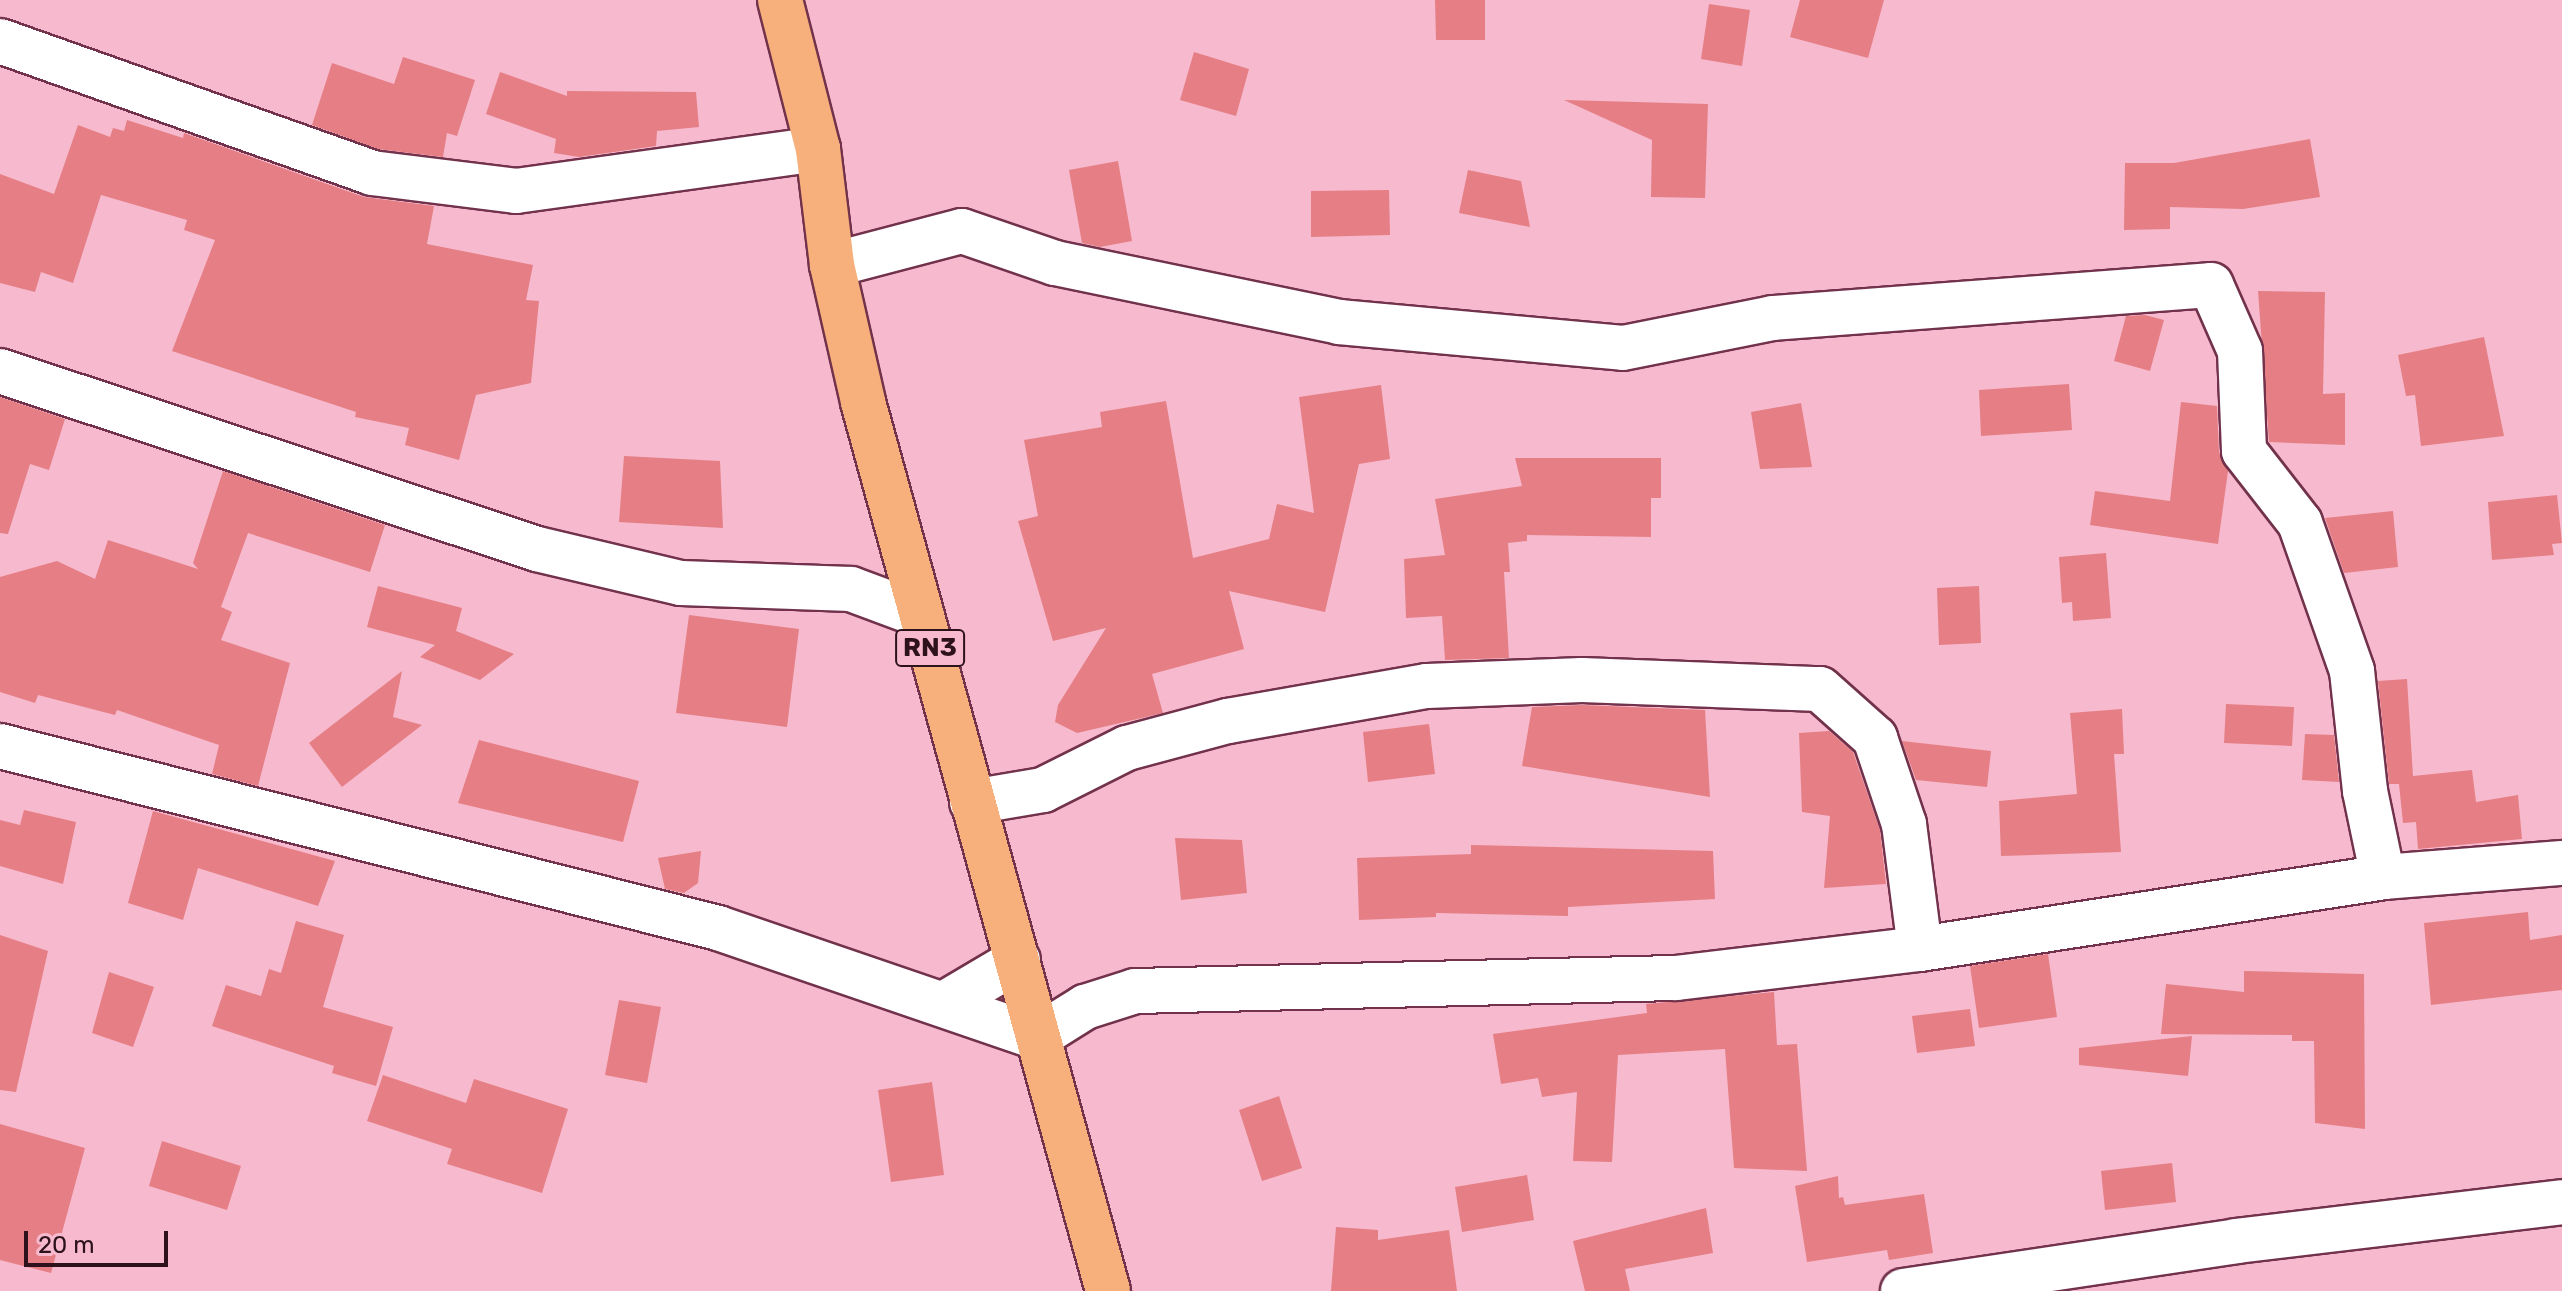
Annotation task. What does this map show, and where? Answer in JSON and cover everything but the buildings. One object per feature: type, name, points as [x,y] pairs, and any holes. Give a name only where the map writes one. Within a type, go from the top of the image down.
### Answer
[{"type":"highway","name":"RN3","points":[[780,0],[818,149],[832,265],[902,545],[1108,1291]]},
{"type":"street","points":[[0,41],[386,175],[516,191],[818,149]]},
{"type":"street","points":[[832,265],[962,231],[1055,263],[1339,322],[1623,348],[1773,318],[2211,285],[2240,351],[2244,451],[2300,523],[2352,671],[2365,791],[2383,877]]},
{"type":"street","points":[[0,371],[537,549],[681,583],[851,589],[921,615]]},
{"type":"street","points":[[851,589],[902,545]]},
{"type":"street","points":[[972,802],[1043,790],[1127,748],[1228,721],[1427,686],[1582,680],[1820,689],[1875,738],[1904,824],[1920,949]]},
{"type":"street","points":[[0,746],[718,928],[1037,1037],[1085,1007],[1135,991],[1676,978],[1920,949],[2383,877],[2562,863]]},
{"type":"street","points":[[944,1004],[1018,960]]},
{"type":"street","points":[[1903,1291],[2252,1239],[2562,1202]]}]
